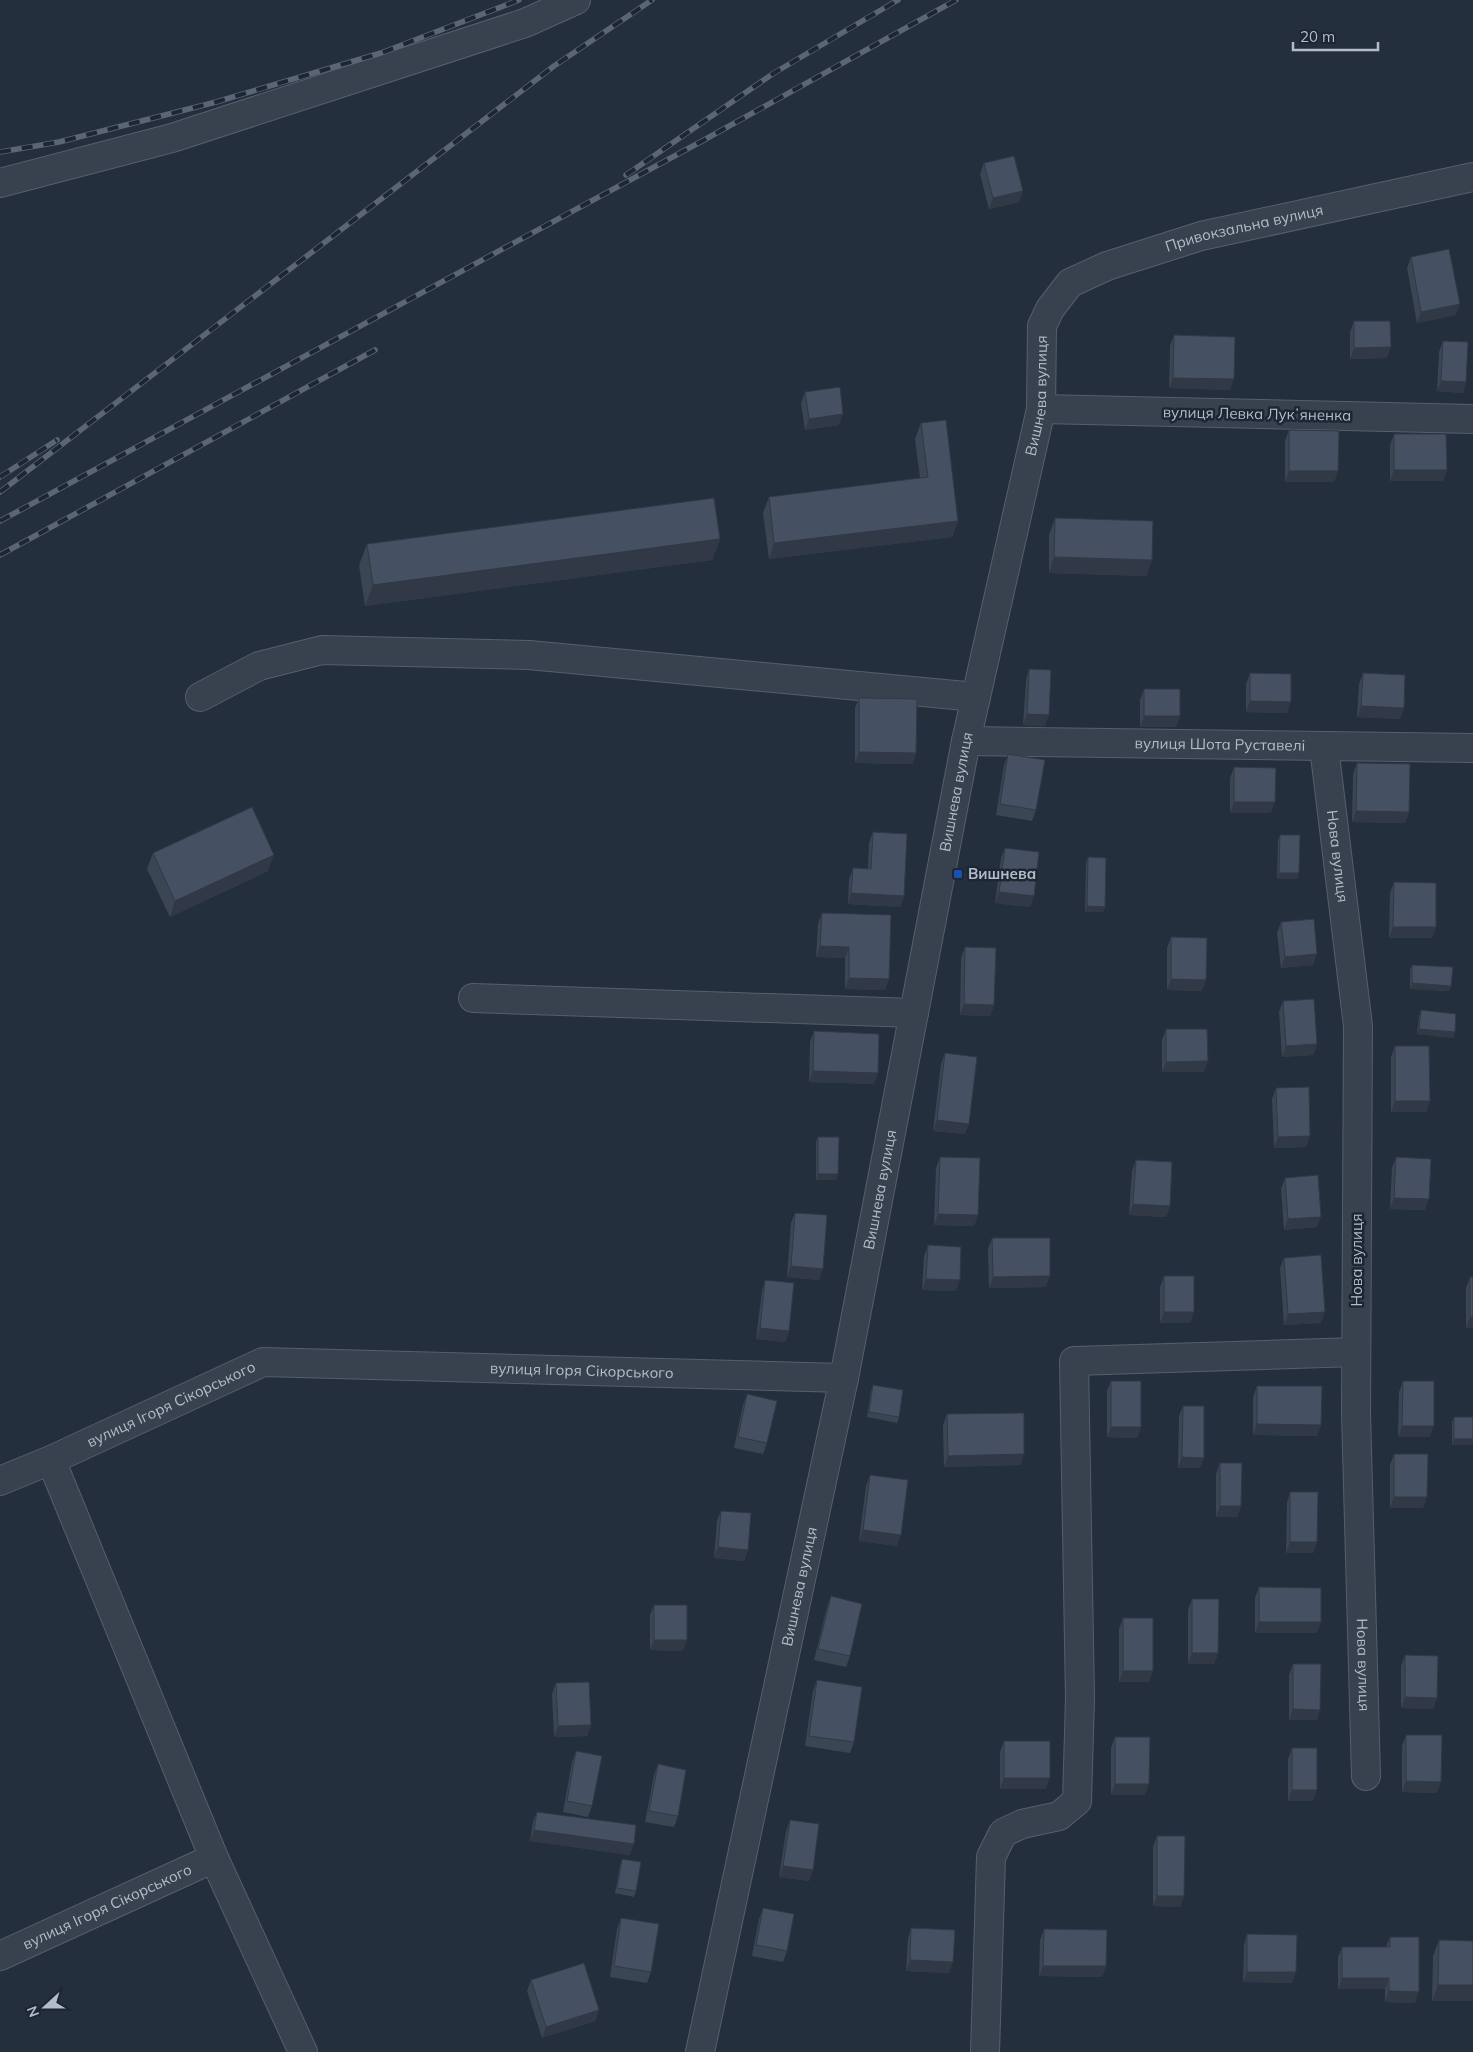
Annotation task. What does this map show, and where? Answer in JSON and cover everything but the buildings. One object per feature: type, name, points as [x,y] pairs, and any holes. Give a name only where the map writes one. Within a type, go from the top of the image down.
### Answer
[{"type":"street","points":[[0,183],[172,138],[525,23],[576,0]]},
{"type":"street","name":"Привокзальна вулиця","points":[[1042,326],[1050,308],[1070,283],[1106,266],[1201,236],[1473,177]]},
{"type":"street","name":"Вишнева вулиця","points":[[700,2052],[844,1378],[966,741],[1041,409],[1042,326]]},
{"type":"street","name":"вулиця Левка Лукʼяненка","points":[[1041,409],[1473,419]]},
{"type":"street","points":[[200,697],[259,666],[322,650],[529,655],[976,697]]},
{"type":"street","name":"вулиця Шота Руставелі","points":[[966,741],[1473,748]]},
{"type":"street","name":"Нова вулиця","points":[[1324,747],[1358,1026],[1356,1352],[1366,1776]]},
{"type":"street","points":[[473,998],[914,1013]]},
{"type":"street","points":[[985,2052],[990,1857],[1003,1833],[1022,1824],[1059,1816],[1078,1802],[1080,1698],[1074,1361],[1356,1352]]},
{"type":"street","name":"вулиця Ігоря Сікорського","points":[[0,1482],[263,1362],[844,1378]]},
{"type":"street","points":[[51,1460],[214,1858],[303,2052]]},
{"type":"street","name":"вулиця Ігоря Сікорського","points":[[0,1956],[214,1858]]},
{"type":"railway","points":[[0,152],[59,142],[216,102],[381,53],[519,0]]},
{"type":"railway","points":[[0,492],[554,66],[652,0]]},
{"type":"railway","points":[[626,175],[774,73],[898,0]]},
{"type":"railway","points":[[0,521],[704,140],[956,0]]},
{"type":"railway","points":[[0,555],[375,350]]},
{"type":"railway","points":[[0,477],[57,440]]},
{"type":"place","name":"Вишнева","points":[[958,874]]}]
